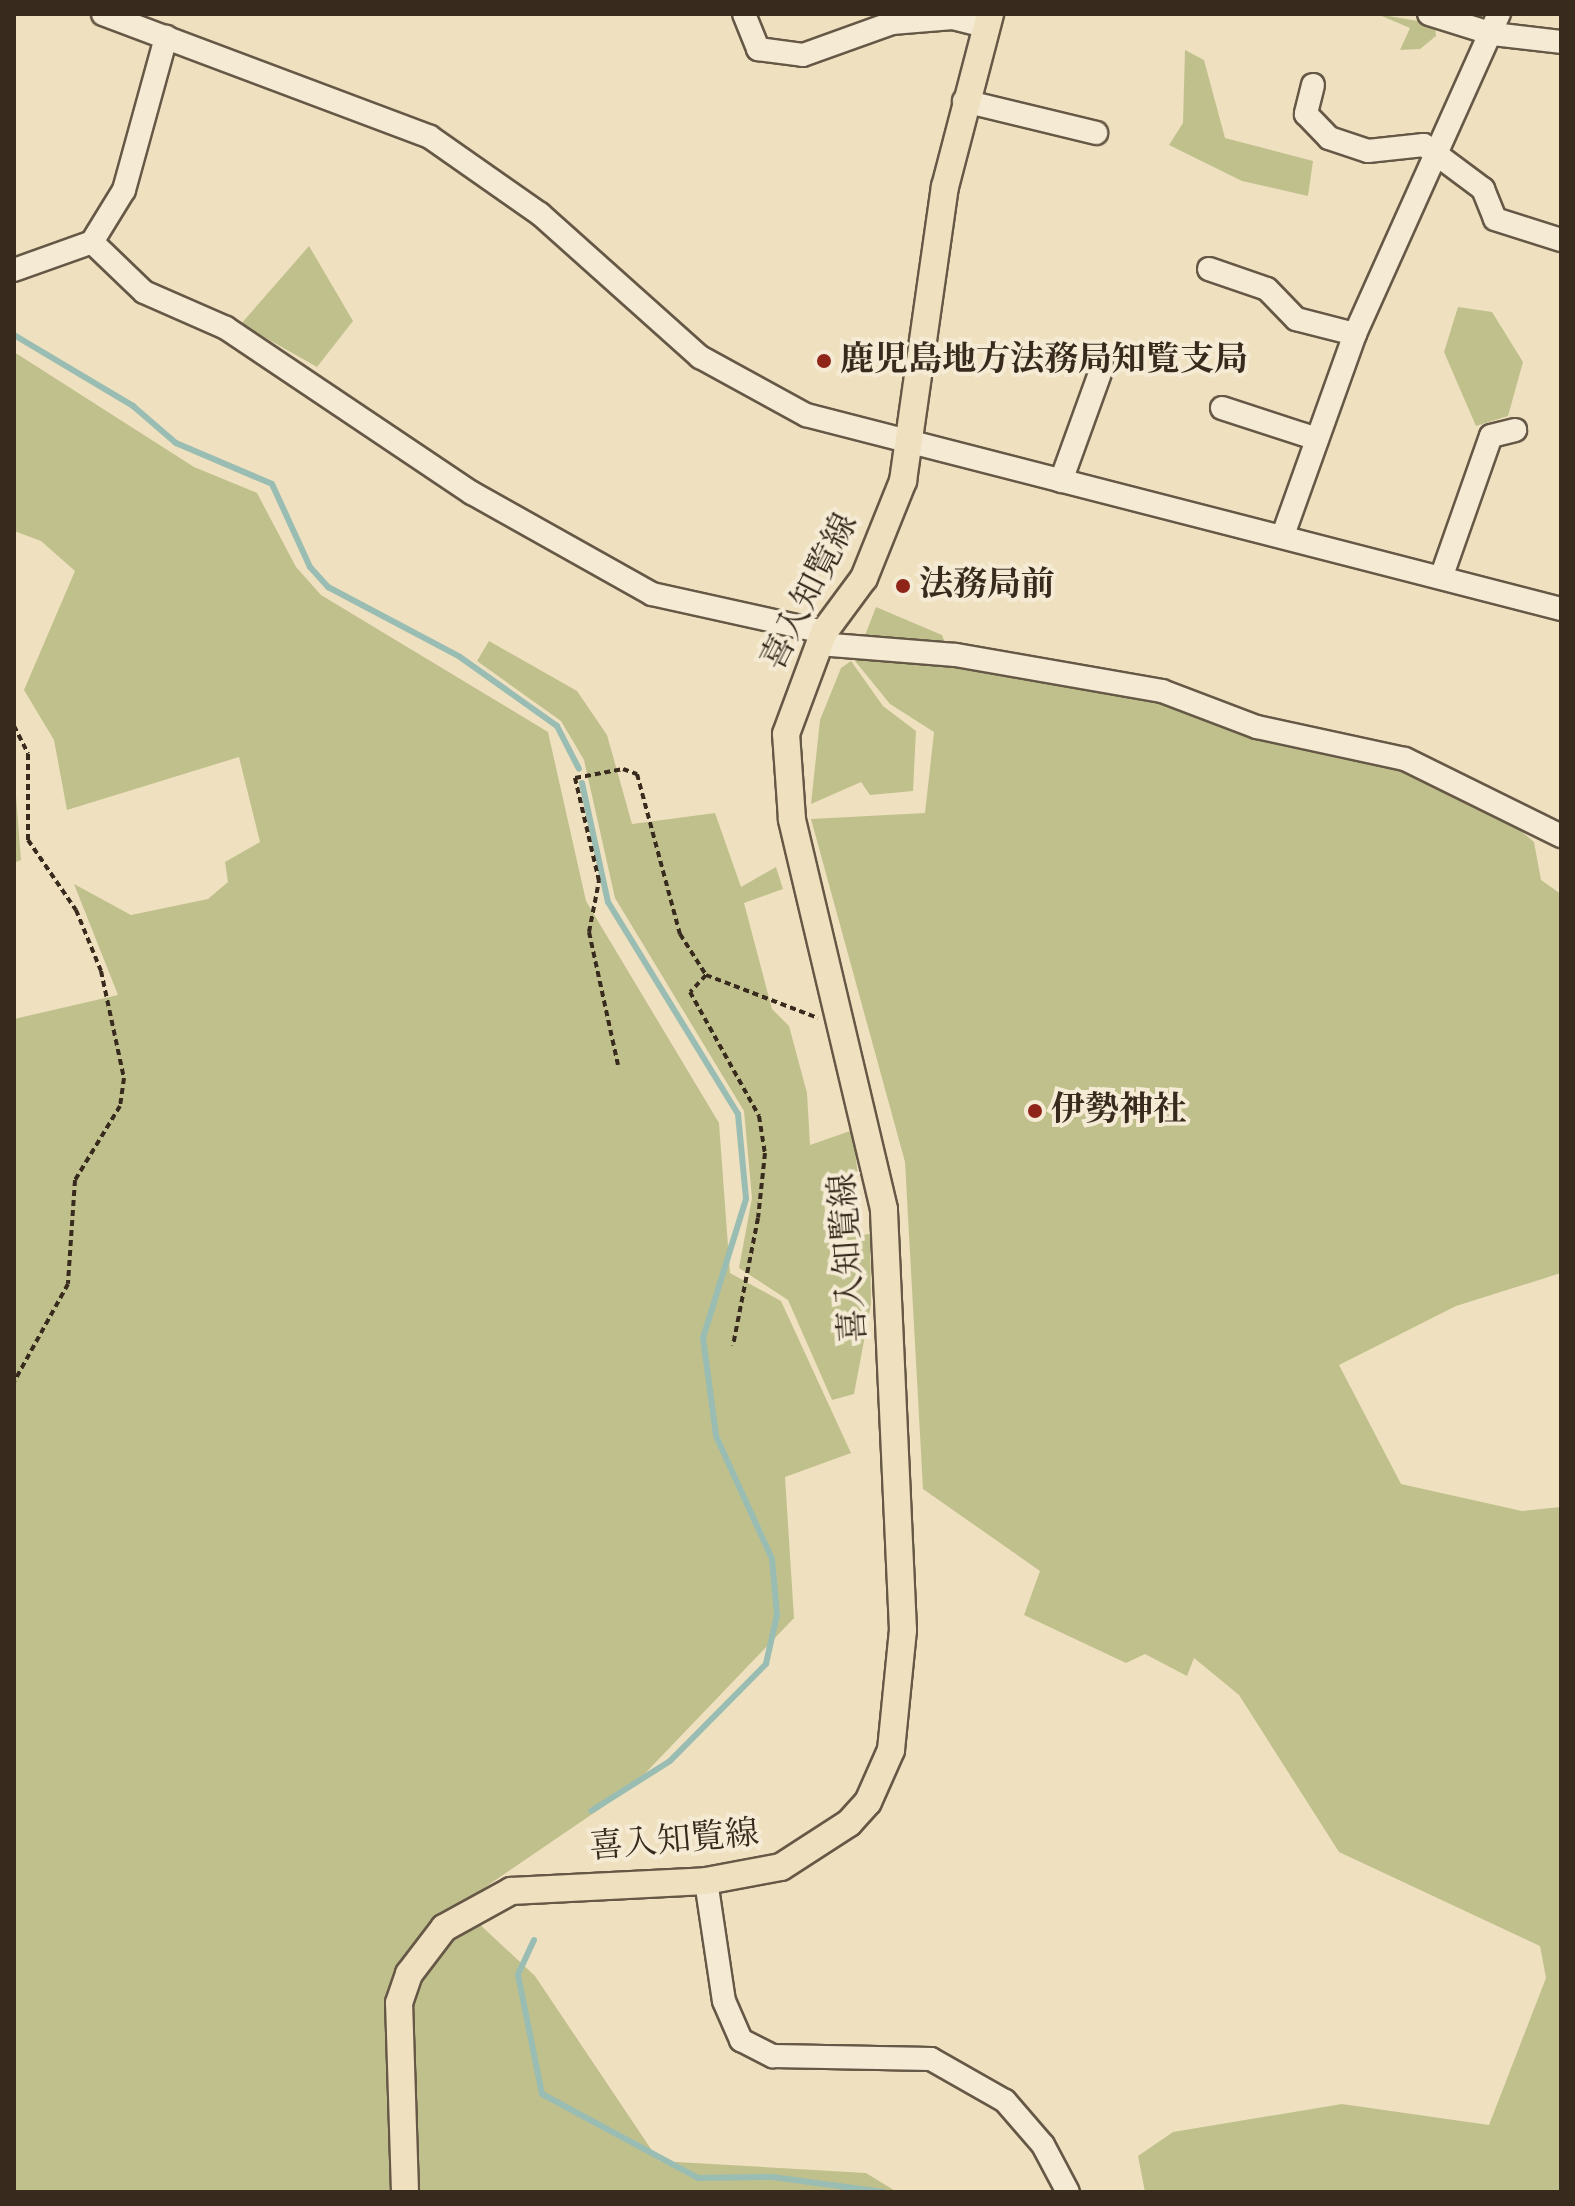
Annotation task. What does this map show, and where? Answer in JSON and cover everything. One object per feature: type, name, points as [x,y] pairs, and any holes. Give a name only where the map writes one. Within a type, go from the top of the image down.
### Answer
[{"type":"main road","name":"喜入知覧線","points":[[405,2192],[399,2003],[409,1974],[444,1928],[511,1891],[753,1876],[827,1842],[868,1802],[898,1719],[903,1630],[884,1209],[844,1016],[785,764],[794,702],[822,638],[864,578],[903,481],[964,101],[988,20]]},
{"type":"street","points":[[103,14],[158,27],[430,137],[485,170],[700,357],[759,395],[851,431],[1283,535],[1561,609]]},
{"type":"street","points":[[744,14],[758,49],[803,55],[892,23],[953,18],[988,20]]},
{"type":"street","points":[[1429,14],[1496,24],[1561,42]]},
{"type":"street","points":[[1283,535],[1355,334],[1496,24]]},
{"type":"street","points":[[14,270],[92,242],[124,190],[158,27]]},
{"type":"street","points":[[1313,85],[1306,114],[1329,138],[1368,151],[1424,145],[1483,189],[1495,219],[1561,240]]},
{"type":"street","points":[[964,101],[1096,133]]},
{"type":"street","points":[[92,242],[144,292],[226,328],[472,493],[652,594],[822,638],[956,655],[1162,691],[1257,727],[1405,759],[1561,836]]},
{"type":"street","points":[[1209,269],[1267,289],[1296,319],[1355,334]]},
{"type":"street","points":[[1061,481],[1102,368]]},
{"type":"street","points":[[1222,408],[1317,439]]},
{"type":"street","points":[[1442,575],[1491,436],[1515,430]]},
{"type":"street","points":[[706,1881],[724,2001],[741,2040],[773,2056],[931,2059],[1005,2101],[1043,2145],[1068,2192]]},
{"type":"path","points":[[14,726],[28,754],[28,840],[76,910],[101,971],[124,1078],[120,1106],[75,1180],[68,1284],[14,1382]]},
{"type":"path","points":[[618,1065],[589,932],[599,881],[575,778],[623,769],[637,774],[680,934],[706,975],[812,1018],[844,1016]]},
{"type":"path","points":[[706,975],[690,992],[707,1031],[745,1081],[765,1153],[733,1346]]},
{"type":"green space","points":[[1377,14],[1435,24],[1436,36],[1420,49],[1400,50],[1410,28]]},
{"type":"green space","points":[[1185,50],[1204,60],[1225,138],[1313,161],[1308,196],[1242,181],[1169,145],[1183,123]]},
{"type":"green space","points":[[309,246],[353,321],[317,367],[241,324]]},
{"type":"green space","points":[[1458,307],[1492,312],[1523,362],[1508,416],[1476,426],[1444,352]]},
{"type":"green space","points":[[14,352],[194,467],[257,493],[296,567],[321,595],[548,732],[586,901],[719,1123],[730,1273],[781,1301],[851,1453],[785,1477],[794,1618],[632,1787],[459,1905],[535,1976],[659,2161],[866,2173],[897,2192],[14,2192],[14,1019],[118,995],[74,884],[131,915],[208,899],[228,882],[225,862],[260,842],[239,757],[67,810],[54,740],[24,690],[75,571],[41,541],[14,531]]},
{"type":"green space","points":[[876,607],[942,635],[952,660],[1158,699],[1410,769],[1503,816],[1534,842],[1541,880],[1561,894],[1561,1273],[1456,1306],[1339,1365],[1401,1484],[1522,1511],[1561,1507],[1561,2192],[1145,2192],[1138,2156],[1173,2132],[1342,2104],[1489,2125],[1546,1978],[1540,1946],[1339,1852],[1239,1695],[1194,1658],[1187,1676],[1145,1654],[1126,1663],[1024,1615],[1040,1571],[923,1489],[905,1162],[811,819],[925,813],[934,732],[890,704],[855,661]]},
{"type":"green space","points":[[489,641],[577,691],[607,735],[632,824],[715,813],[741,887],[776,867],[783,889],[744,903],[772,1009],[789,1026],[807,1093],[810,1145],[853,1130],[858,1177],[823,1185],[827,1239],[870,1234],[871,1304],[854,1394],[832,1400],[788,1300],[739,1268],[752,1198],[744,1111],[615,898],[584,760],[561,721],[477,661]]},
{"type":"green space","points":[[851,661],[883,706],[916,731],[913,791],[870,795],[861,782],[811,804],[820,720],[841,668]]},
{"type":"green space","points":[[14,771],[21,860],[14,863]]},
{"type":"waterway","points":[[14,335],[133,406],[176,443],[272,484],[310,567],[328,587],[460,657],[557,726],[579,769]]},
{"type":"waterway","points":[[582,783],[608,902],[738,1114],[746,1199],[703,1338],[716,1436],[772,1559],[777,1615],[766,1664],[670,1761],[591,1811]]},
{"type":"waterway","points":[[534,1940],[518,1975],[542,2094],[698,2178],[772,2177],[883,2192]]},
{"type":"place","name":"鹿児島地方法務局知覧支局","points":[[824,361]]},
{"type":"place","name":"法務局前","points":[[903,586]]},
{"type":"place","name":"伊勢神社","points":[[1035,1111]]}]
